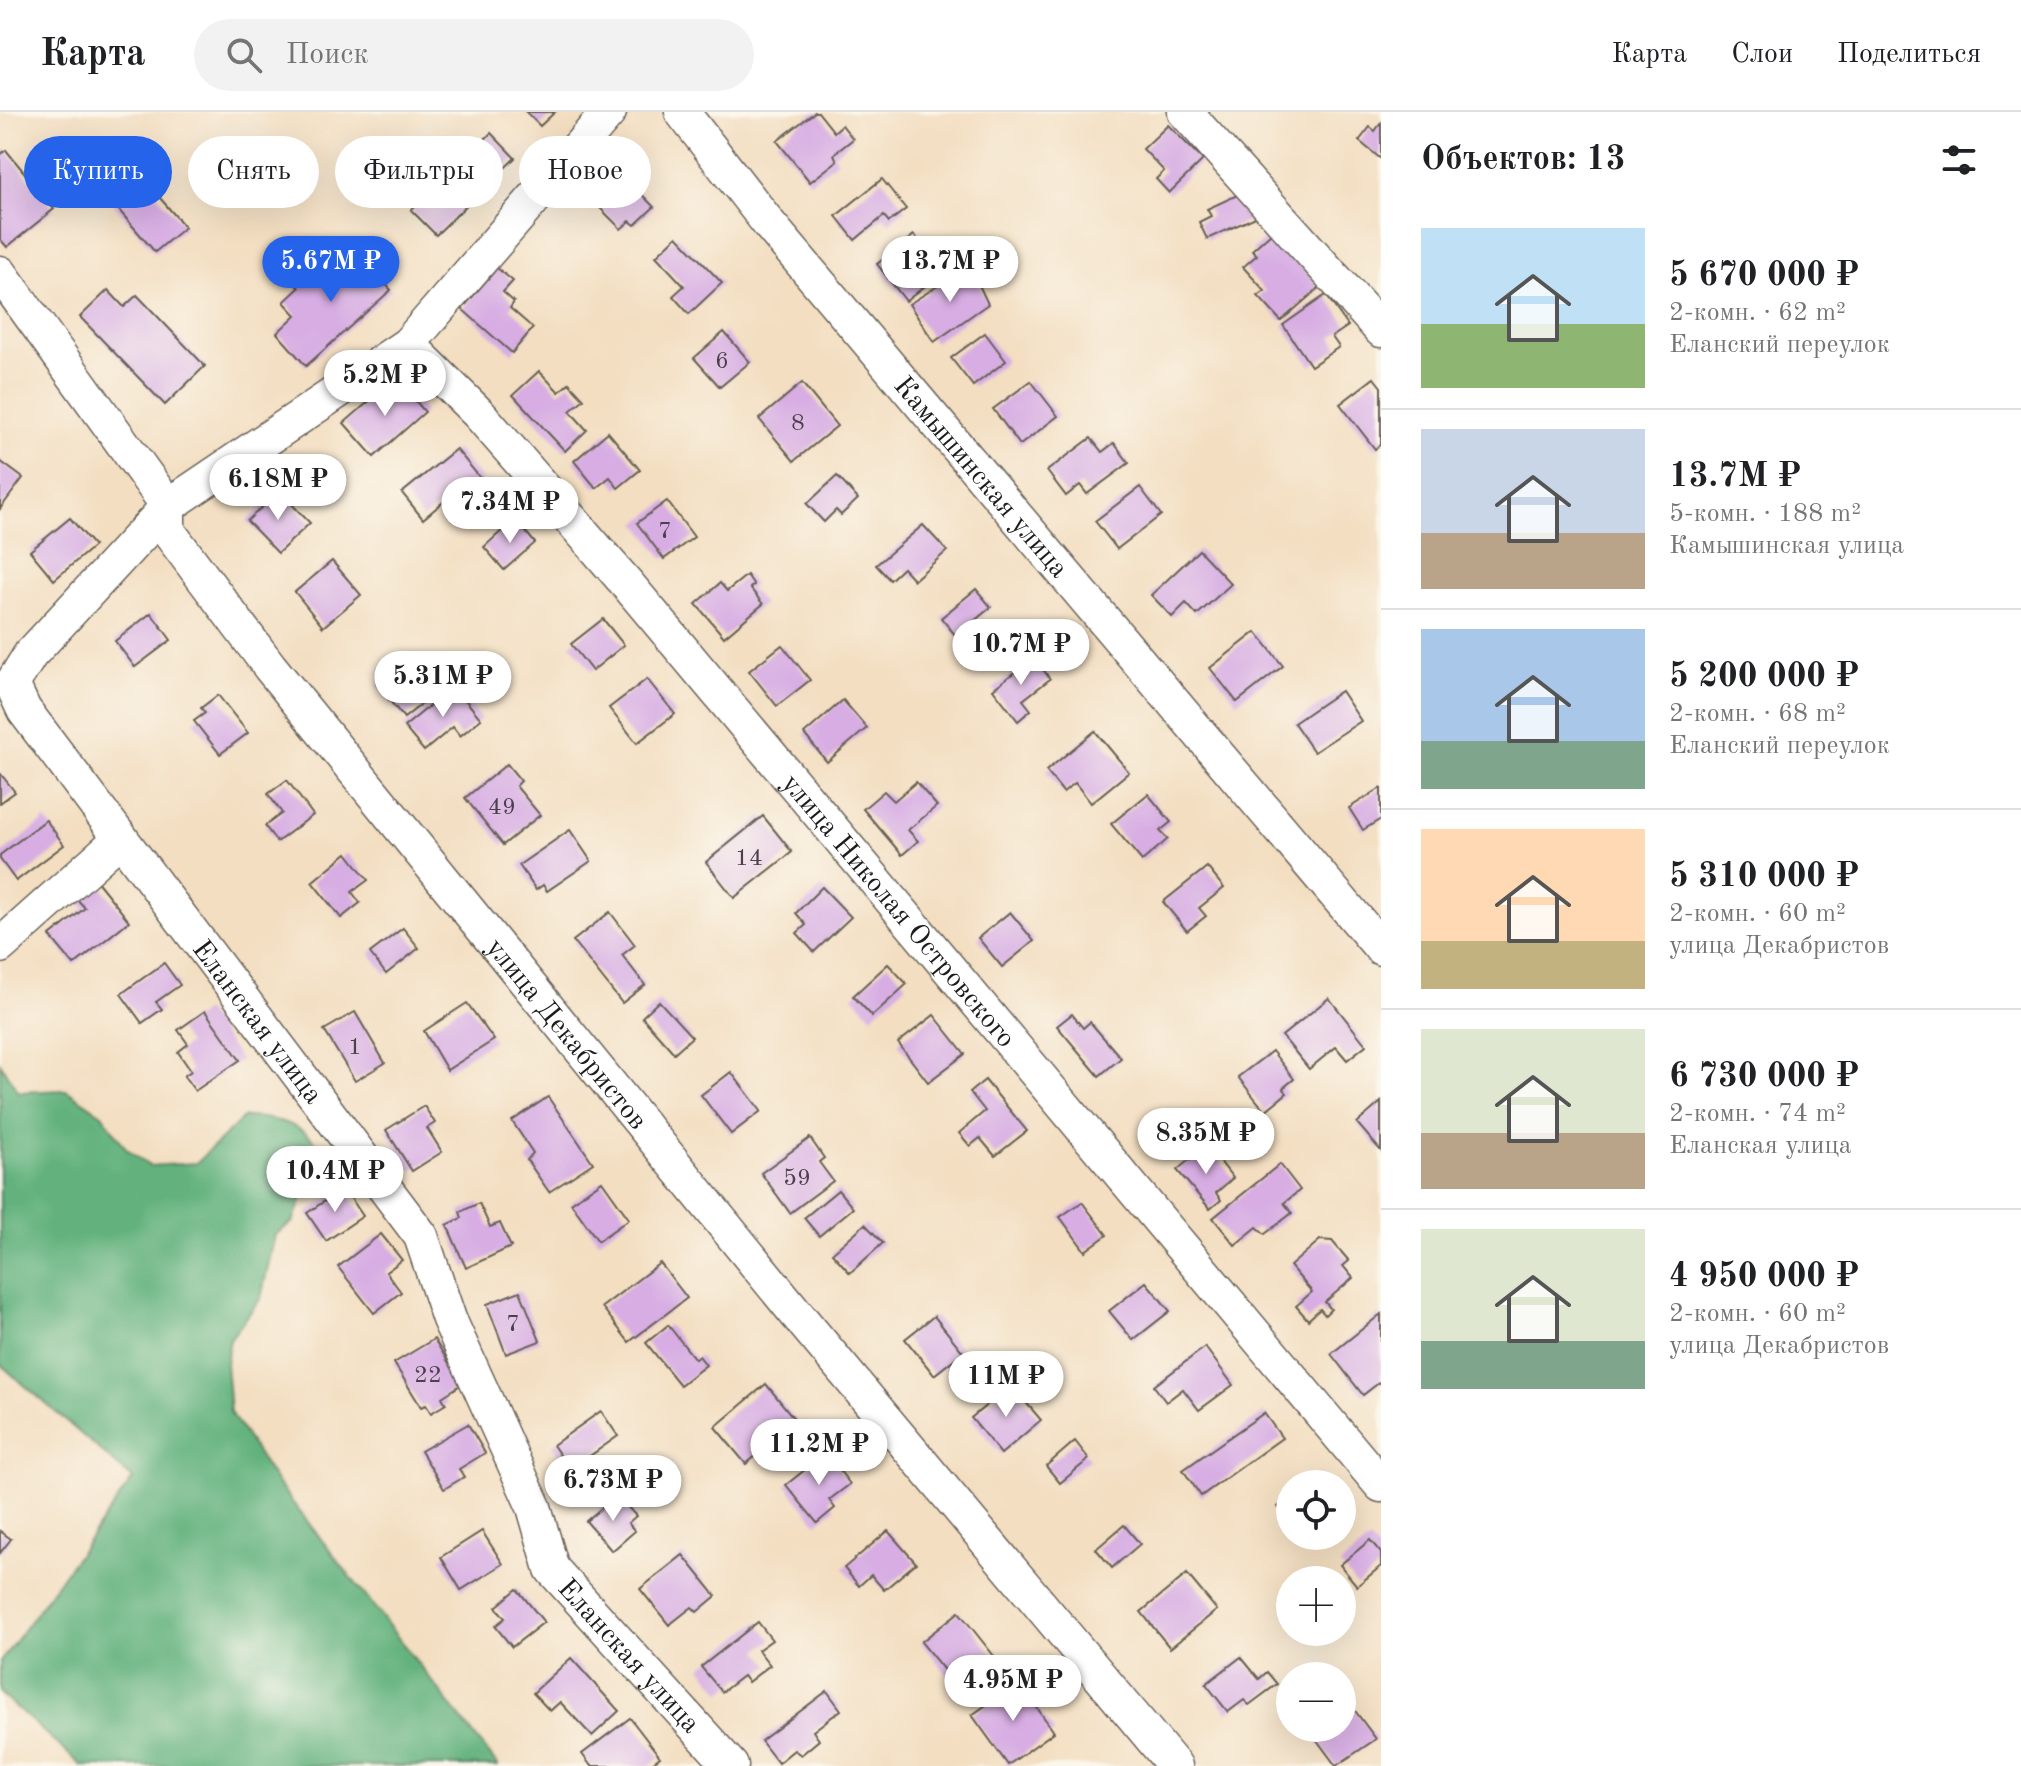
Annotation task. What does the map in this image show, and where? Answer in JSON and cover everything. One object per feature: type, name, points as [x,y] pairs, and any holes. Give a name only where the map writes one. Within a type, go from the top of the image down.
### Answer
[{"type":"street","points":[[168,506],[408,344],[609,112]]},
{"type":"street","name":"Камышинская улица","points":[[682,112],[779,237],[1381,948]]},
{"type":"street","points":[[1185,112],[1381,330]]},
{"type":"street","name":"улица Декабристов","points":[[0,273],[168,506],[168,531],[270,667],[795,1312],[1175,1766]]},
{"type":"street","name":"улица Николая Островского","points":[[408,344],[479,414],[628,585],[1381,1485]]},
{"type":"street","name":"Еланская улица","points":[[168,506],[30,655],[15,674],[12,684],[24,710],[421,1236],[449,1319],[534,1507],[552,1569],[731,1766]]},
{"type":"street","points":[[0,946],[121,838]]},
{"type":"green space","points":[[0,1063],[19,1092],[66,1090],[102,1114],[126,1148],[149,1166],[196,1163],[244,1117],[287,1123],[309,1136],[327,1157],[334,1171],[303,1195],[293,1222],[275,1235],[261,1298],[230,1339],[226,1363],[230,1412],[275,1480],[498,1766],[82,1766],[0,1693],[0,1662],[133,1479],[0,1364]]},
{"type":"building","points":[[526,112],[555,112],[540,126]]},
{"type":"building","points":[[815,112],[834,132],[842,125],[853,139],[834,154],[837,161],[810,182],[777,141]]},
{"type":"building","points":[[1381,123],[1381,159],[1359,141],[1370,127],[1375,131]]},
{"type":"building","points":[[1168,125],[1203,160],[1169,193],[1156,179],[1164,171],[1143,149]]},
{"type":"building","points":[[503,146],[515,158],[503,170]]},
{"type":"building","points":[[6,150],[24,172],[24,208],[54,209],[7,247],[0,239],[0,155]]},
{"type":"building","points":[[882,179],[906,209],[889,222],[884,216],[855,240],[836,216]]},
{"type":"building","points":[[1246,191],[1258,216],[1207,239],[1199,222],[1211,216],[1207,209]]},
{"type":"building","points":[[651,204],[654,207],[635,225],[630,221],[621,229],[600,208],[651,208]]},
{"type":"building","points":[[117,208],[169,208],[185,227],[155,252]]},
{"type":"building","points":[[413,208],[464,208],[436,235],[411,210]]},
{"type":"building","points":[[1271,233],[1320,287],[1281,321],[1258,296],[1265,291],[1243,267],[1257,255],[1252,250]]},
{"type":"building","points":[[914,235],[933,260],[916,274],[925,286],[906,301],[877,264]]},
{"type":"building","points":[[677,236],[722,283],[689,314],[673,296],[684,286],[656,256]]},
{"type":"building","points":[[359,252],[370,264],[375,259],[391,276],[384,282],[391,290],[306,366],[277,333],[296,315],[284,302],[299,288],[292,280],[313,261],[330,279]]},
{"type":"building","points":[[970,266],[988,304],[934,342],[909,304]]},
{"type":"building","points":[[497,268],[513,281],[503,292],[514,302],[510,308],[533,328],[512,353],[462,309]]},
{"type":"building","points":[[108,290],[124,307],[137,295],[205,366],[165,405],[80,317]]},
{"type":"building","points":[[1326,295],[1348,326],[1332,337],[1339,347],[1311,366],[1283,325]]},
{"type":"building","points":[[724,332],[750,362],[720,387],[694,358]]},
{"type":"building","points":[[985,333],[1006,361],[973,386],[951,358]]},
{"type":"building","points":[[539,371],[559,392],[569,383],[584,399],[570,411],[587,430],[565,451],[513,395]]},
{"type":"building","points":[[396,378],[425,412],[374,457],[344,423]]},
{"type":"building","points":[[1374,378],[1381,387],[1381,444],[1375,449],[1340,404]]},
{"type":"building","points":[[1031,381],[1058,416],[1020,445],[993,409]]},
{"type":"building","points":[[802,383],[837,426],[794,461],[759,419]]},
{"type":"building","points":[[608,432],[640,470],[618,488],[610,477],[596,488],[574,461]]},
{"type":"building","points":[[1091,438],[1102,452],[1114,443],[1129,463],[1087,494],[1080,485],[1066,496],[1047,471]]},
{"type":"building","points":[[456,449],[482,480],[452,504],[448,498],[423,519],[402,493]]},
{"type":"building","points":[[0,461],[23,478],[0,509]]},
{"type":"building","points":[[837,476],[858,499],[841,515],[836,510],[824,522],[807,504]]},
{"type":"building","points":[[1140,487],[1161,515],[1117,549],[1095,521]]},
{"type":"building","points":[[279,491],[310,523],[278,553],[247,521]]},
{"type":"building","points":[[667,501],[694,537],[664,559],[637,523]]},
{"type":"building","points":[[70,518],[94,546],[54,580],[30,551]]},
{"type":"building","points":[[515,519],[535,543],[504,570],[484,547]]},
{"type":"building","points":[[923,525],[947,551],[914,580],[903,568],[890,580],[876,565]]},
{"type":"building","points":[[1199,550],[1231,584],[1197,615],[1186,603],[1172,617],[1151,595]]},
{"type":"building","points":[[332,561],[361,595],[323,627],[295,592]]},
{"type":"building","points":[[747,575],[754,585],[750,588],[763,604],[724,637],[696,604],[720,583],[727,591]]},
{"type":"building","points":[[976,589],[991,607],[956,636],[941,618]]},
{"type":"building","points":[[151,613],[171,640],[135,667],[115,641]]},
{"type":"building","points":[[603,619],[624,645],[592,671],[571,644]]},
{"type":"building","points":[[1256,632],[1283,666],[1237,702],[1210,668]]},
{"type":"building","points":[[782,645],[810,680],[777,706],[749,671]]},
{"type":"building","points":[[1034,657],[1050,679],[1023,700],[1031,710],[1018,721],[993,689]]},
{"type":"building","points":[[406,661],[434,694],[404,718],[377,685]]},
{"type":"building","points":[[647,679],[675,714],[637,743],[609,708]]},
{"type":"building","points":[[454,686],[481,719],[460,736],[453,727],[424,751],[404,727]]},
{"type":"building","points":[[1341,691],[1361,721],[1314,752],[1294,723]]},
{"type":"building","points":[[218,695],[248,733],[220,754],[194,721],[205,713],[201,708]]},
{"type":"building","points":[[843,700],[867,728],[827,762],[804,734]]},
{"type":"building","points":[[1095,731],[1129,772],[1091,803],[1075,783],[1063,792],[1046,771]]},
{"type":"building","points":[[507,764],[521,781],[516,786],[540,815],[503,845],[465,798]]},
{"type":"building","points":[[0,773],[15,792],[0,803]]},
{"type":"building","points":[[287,780],[313,815],[277,842],[265,826],[282,813],[268,794]]},
{"type":"building","points":[[916,782],[937,806],[908,830],[918,841],[902,855],[863,809],[884,791],[894,801]]},
{"type":"building","points":[[1381,788],[1381,819],[1363,830],[1349,808]]},
{"type":"building","points":[[1148,794],[1171,822],[1160,831],[1168,839],[1142,861],[1111,824]]},
{"type":"building","points":[[763,816],[792,852],[734,898],[706,862]]},
{"type":"building","points":[[46,820],[64,845],[16,881],[0,855]]},
{"type":"building","points":[[570,830],[591,861],[547,891],[543,885],[536,890],[519,865]]},
{"type":"building","points":[[347,853],[368,880],[352,892],[360,903],[341,918],[312,882]]},
{"type":"building","points":[[1207,867],[1224,888],[1199,908],[1206,916],[1187,931],[1163,902]]},
{"type":"building","points":[[96,880],[129,921],[74,965],[50,936],[85,908],[75,897]]},
{"type":"building","points":[[822,887],[851,917],[814,952],[797,933],[806,925],[796,913]]},
{"type":"building","points":[[610,912],[635,945],[622,955],[645,985],[622,1003],[573,941]]},
{"type":"building","points":[[1010,912],[1034,941],[1002,967],[978,938]]},
{"type":"building","points":[[403,928],[419,948],[386,974],[370,953]]},
{"type":"building","points":[[164,963],[180,985],[156,1002],[162,1009],[142,1023],[121,994]]},
{"type":"building","points":[[888,964],[907,984],[872,1016],[853,996]]},
{"type":"building","points":[[1329,998],[1366,1045],[1347,1060],[1336,1047],[1309,1069],[1282,1036]]},
{"type":"building","points":[[659,1001],[692,1037],[674,1053],[642,1017]]},
{"type":"building","points":[[467,1003],[494,1040],[447,1070],[424,1031]]},
{"type":"building","points":[[205,1011],[240,1060],[195,1091],[184,1076],[191,1071],[178,1052],[188,1044],[178,1030]]},
{"type":"building","points":[[355,1012],[385,1063],[355,1081],[324,1030]]},
{"type":"building","points":[[1072,1014],[1083,1028],[1090,1022],[1121,1058],[1099,1076],[1057,1026]]},
{"type":"building","points":[[934,1015],[965,1054],[928,1082],[898,1043]]},
{"type":"building","points":[[1272,1051],[1294,1079],[1283,1088],[1287,1093],[1265,1111],[1238,1077]]},
{"type":"building","points":[[731,1072],[761,1111],[731,1134],[701,1095]]},
{"type":"building","points":[[985,1080],[1027,1131],[995,1156],[980,1138],[970,1146],[959,1133],[985,1111],[970,1092]]},
{"type":"building","points":[[548,1097],[593,1163],[549,1192],[527,1160],[533,1153],[512,1121]]},
{"type":"building","points":[[1381,1102],[1381,1151],[1357,1123]]},
{"type":"building","points":[[424,1106],[435,1123],[427,1128],[442,1152],[412,1171],[386,1130]]},
{"type":"building","points":[[810,1138],[824,1158],[819,1162],[833,1181],[790,1213],[761,1173]]},
{"type":"building","points":[[1207,1145],[1233,1178],[1216,1193],[1221,1200],[1210,1209],[1177,1170]]},
{"type":"building","points":[[1280,1164],[1300,1190],[1284,1203],[1292,1213],[1265,1234],[1257,1227],[1235,1245],[1213,1218]]},
{"type":"building","points":[[602,1181],[629,1219],[598,1241],[571,1203]]},
{"type":"building","points":[[344,1188],[363,1216],[326,1241],[307,1213]]},
{"type":"building","points":[[838,1190],[853,1208],[819,1236],[804,1218]]},
{"type":"building","points":[[1082,1202],[1107,1235],[1085,1251],[1060,1217]]},
{"type":"building","points":[[479,1203],[490,1227],[500,1223],[511,1247],[466,1268],[447,1225],[462,1218],[460,1212]]},
{"type":"building","points":[[865,1224],[883,1243],[850,1273],[832,1253]]},
{"type":"building","points":[[381,1234],[402,1260],[386,1272],[401,1292],[374,1313],[338,1267]]},
{"type":"building","points":[[1320,1240],[1332,1241],[1349,1261],[1343,1266],[1353,1278],[1325,1302],[1331,1309],[1325,1315],[1320,1309],[1308,1320],[1296,1306],[1312,1292],[1290,1266]]},
{"type":"building","points":[[660,1263],[687,1298],[629,1342],[602,1307]]},
{"type":"building","points":[[1146,1282],[1170,1311],[1133,1340],[1109,1311]]},
{"type":"building","points":[[520,1291],[540,1341],[506,1354],[487,1304]]},
{"type":"building","points":[[1381,1314],[1381,1381],[1363,1395],[1331,1354]]},
{"type":"building","points":[[934,1316],[963,1352],[934,1375],[905,1339]]},
{"type":"building","points":[[668,1325],[695,1359],[699,1356],[706,1365],[680,1385],[646,1343]]},
{"type":"building","points":[[434,1339],[462,1384],[442,1397],[446,1404],[431,1413],[426,1405],[421,1407],[394,1363]]},
{"type":"building","points":[[1205,1347],[1233,1385],[1199,1410],[1183,1389],[1166,1402],[1154,1386]]},
{"type":"building","points":[[766,1384],[797,1422],[746,1464],[715,1427]]},
{"type":"building","points":[[1011,1385],[1041,1420],[1001,1454],[971,1418]]},
{"type":"building","points":[[601,1411],[618,1436],[570,1470],[553,1445]]},
{"type":"building","points":[[1264,1413],[1282,1438],[1201,1496],[1183,1470]]},
{"type":"building","points":[[468,1424],[485,1453],[459,1469],[464,1477],[444,1489],[421,1451]]},
{"type":"building","points":[[1075,1441],[1089,1459],[1060,1483],[1046,1466]]},
{"type":"building","points":[[826,1453],[850,1484],[829,1500],[835,1508],[817,1523],[786,1485]]},
{"type":"building","points":[[617,1495],[636,1516],[628,1523],[635,1531],[612,1551],[586,1521]]},
{"type":"building","points":[[1124,1525],[1140,1544],[1112,1568],[1096,1549]]},
{"type":"building","points":[[0,1531],[11,1539],[0,1553]]},
{"type":"building","points":[[482,1531],[503,1564],[461,1590],[441,1557]]},
{"type":"building","points":[[888,1531],[916,1563],[884,1590],[871,1575],[859,1586],[844,1568]]},
{"type":"building","points":[[1370,1540],[1381,1553],[1381,1566],[1357,1586],[1356,1566],[1340,1565]]},
{"type":"building","points":[[683,1555],[716,1596],[697,1612],[692,1607],[669,1625],[640,1589]]},
{"type":"building","points":[[1187,1574],[1217,1610],[1170,1648],[1141,1612]]},
{"type":"building","points":[[517,1589],[544,1622],[512,1647],[495,1626],[505,1618],[496,1607]]},
{"type":"building","points":[[959,1612],[1002,1666],[965,1696],[921,1642]]},
{"type":"building","points":[[758,1622],[772,1640],[758,1650],[770,1665],[748,1682],[743,1676],[722,1692],[701,1667]]},
{"type":"building","points":[[1241,1657],[1259,1679],[1267,1672],[1276,1683],[1249,1705],[1244,1700],[1228,1712],[1206,1684]]},
{"type":"building","points":[[571,1658],[619,1711],[592,1736],[560,1702],[550,1711],[533,1693]]},
{"type":"building","points":[[1019,1682],[1054,1732],[1008,1765],[972,1715]]},
{"type":"building","points":[[827,1691],[841,1710],[813,1731],[819,1740],[801,1755],[794,1750],[778,1763],[761,1741]]},
{"type":"building","points":[[1356,1712],[1376,1739],[1336,1766],[1318,1742],[1356,1742]]},
{"type":"building","points":[[630,1718],[660,1757],[648,1766],[591,1766],[582,1754]]}]
